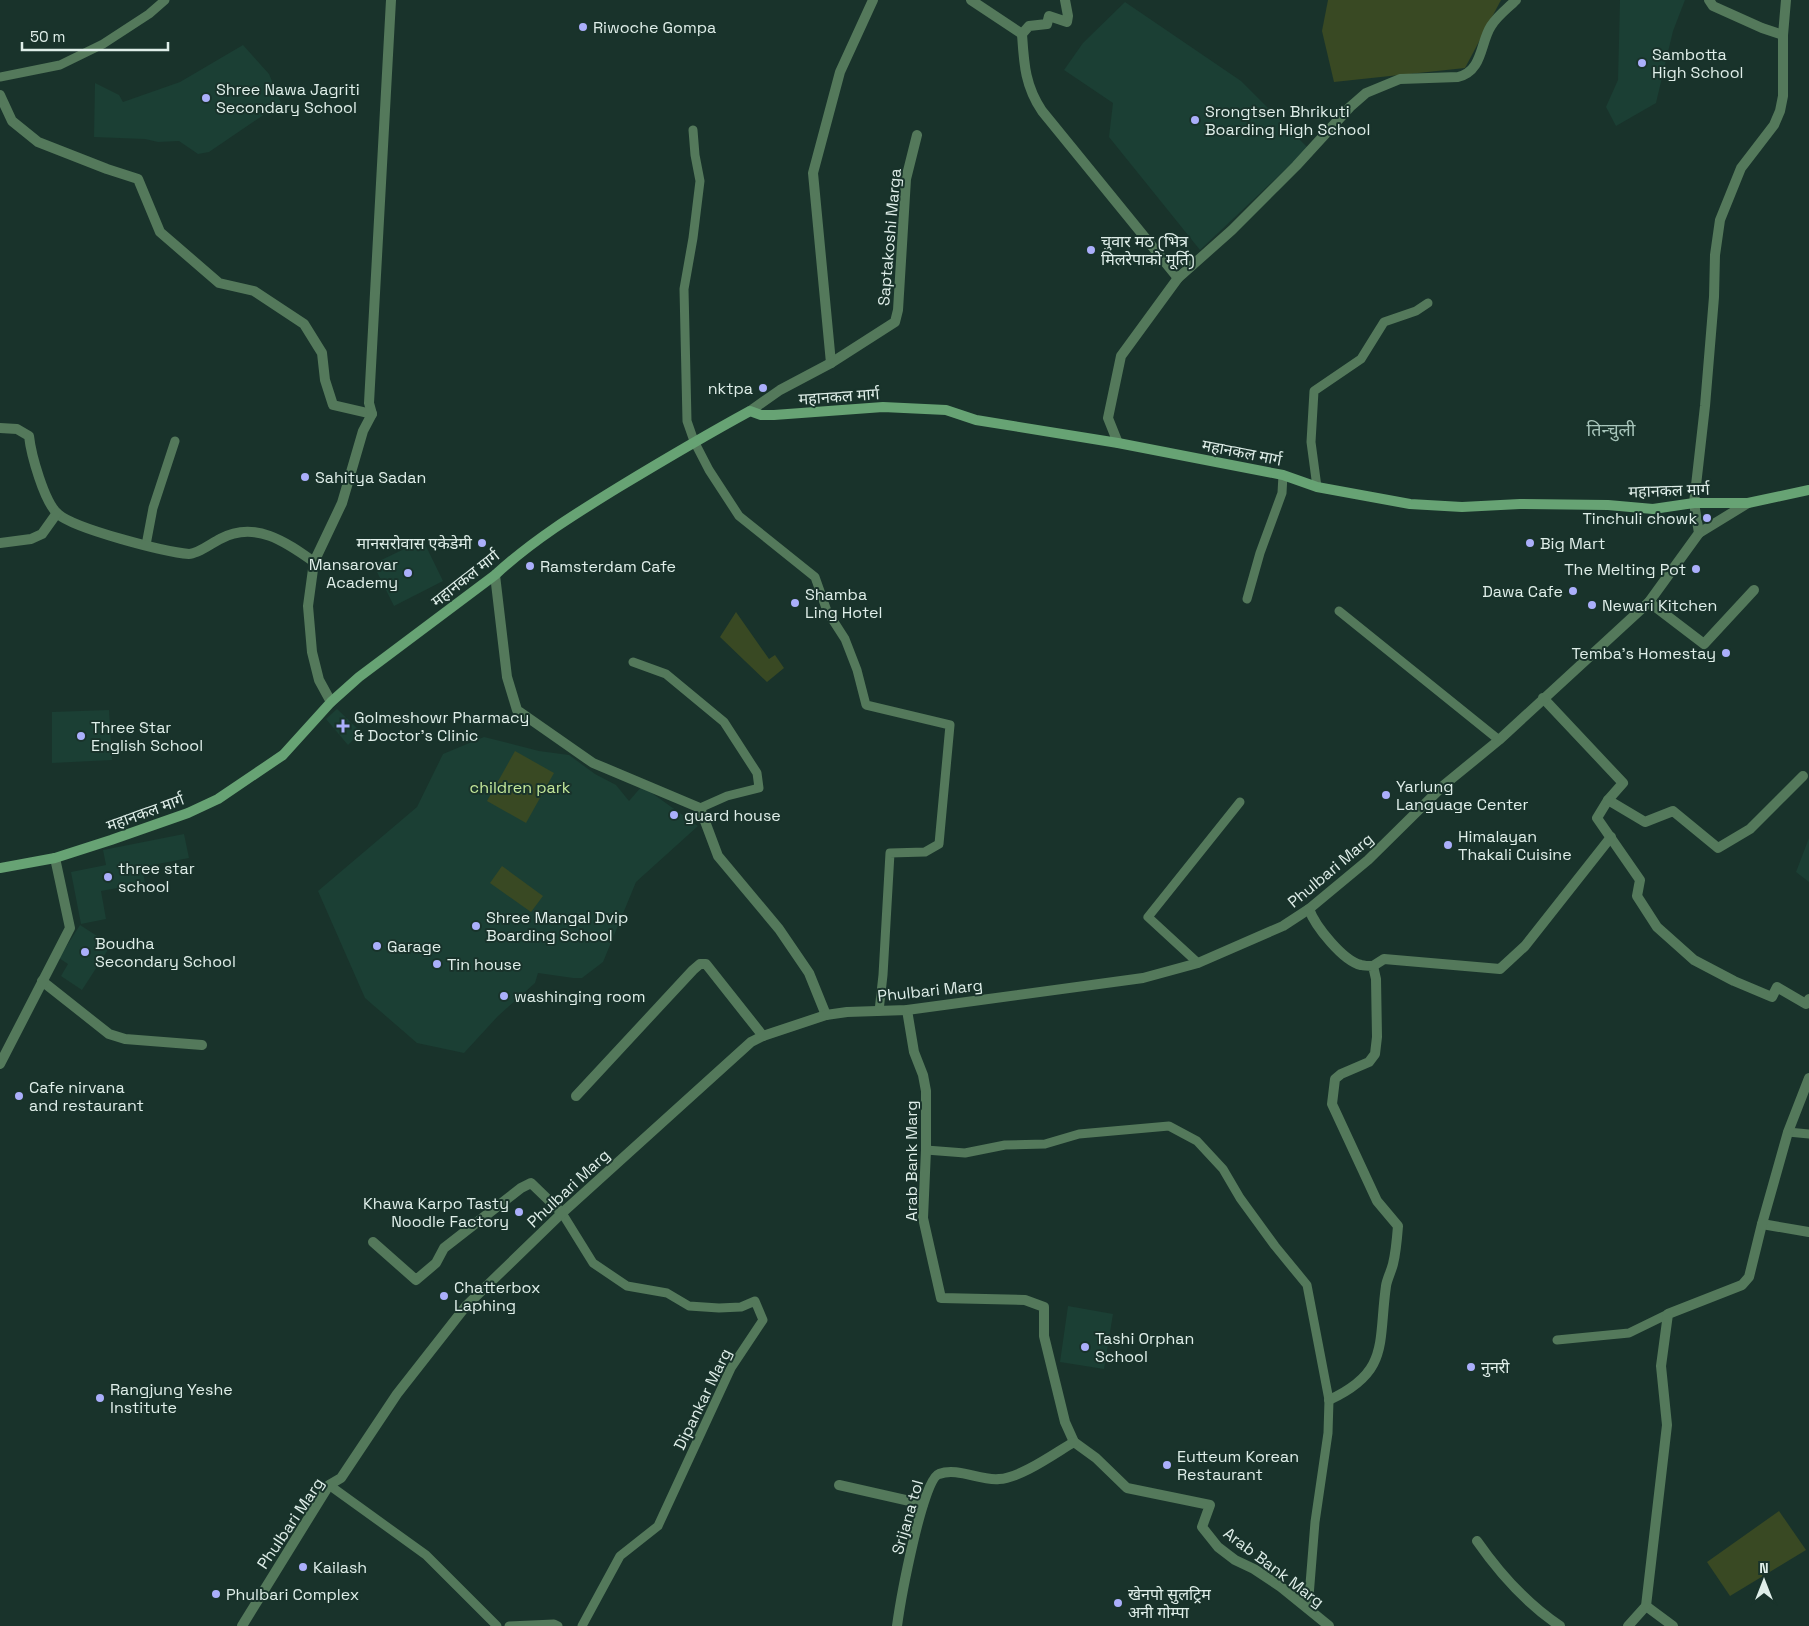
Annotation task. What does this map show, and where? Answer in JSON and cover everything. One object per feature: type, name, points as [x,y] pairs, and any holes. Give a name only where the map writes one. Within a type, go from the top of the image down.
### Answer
[{"type":"main road","name":"महानकल मार्ग","points":[[0,868],[55,858],[188,813],[218,799],[282,755],[331,702],[359,678],[495,575],[514,557],[550,530],[694,441],[750,411],[760,415],[774,415],[883,407],[946,410],[976,420],[1118,443],[1284,475],[1317,487],[1410,504],[1462,507],[1520,504],[1589,505],[1653,509],[1694,503],[1748,504],[1809,490]]},
{"type":"street","points":[[331,702],[319,680],[312,652],[308,606],[314,562],[342,503],[363,431],[372,414],[369,403],[391,0]]},
{"type":"street","points":[[831,363],[813,173],[840,72],[873,0]]},
{"type":"street","points":[[971,0],[1022,34]]},
{"type":"street","points":[[1065,0],[1068,16],[1067,22],[1050,16],[1047,24],[1029,26],[1022,34],[1024,69],[1032,97],[1042,112],[1178,278]]},
{"type":"street","points":[[1118,443],[1108,418],[1121,356],[1178,278],[1245,217],[1296,166],[1350,107],[1366,93],[1400,79],[1458,76],[1466,75],[1472,71],[1487,33],[1499,15],[1516,0]]},
{"type":"street","points":[[1709,0],[1713,6],[1782,35]]},
{"type":"street","points":[[1748,504],[1699,533],[1694,503],[1714,297],[1715,255],[1720,220],[1740,168],[1774,125],[1780,110],[1783,96],[1782,35],[1786,0]]},
{"type":"street","points":[[0,95],[12,121],[38,142],[138,179],[160,232],[220,283],[254,291],[304,324],[322,353],[325,380],[333,405],[372,414]]},
{"type":"street","name":"Saptakoshi Marga","points":[[750,411],[780,390],[831,363],[895,322],[898,310],[906,179],[917,135]]},
{"type":"street","points":[[0,428],[17,429],[29,436],[32,456],[48,499],[57,514],[70,521],[89,529],[164,550],[192,554],[227,536],[256,531],[286,542],[314,562]]},
{"type":"street","points":[[0,543],[31,539],[42,534],[57,514]]},
{"type":"street","name":"Phulbari Marg","points":[[242,1626],[329,1485],[341,1478],[397,1394],[466,1306],[562,1213],[751,1042],[763,1036],[826,1015],[847,1012],[907,1010],[1143,978],[1198,963],[1283,926],[1309,909],[1368,860],[1444,785],[1499,740],[1649,602],[1699,533]]},
{"type":"street","points":[[495,575],[507,678],[517,710],[593,763],[700,808],[718,856],[779,929],[809,973],[826,1015]]},
{"type":"street","points":[[1649,602],[1704,644],[1754,590]]},
{"type":"street","points":[[1543,698],[1622,783],[1608,800],[1597,818],[1640,880],[1637,896],[1657,927],[1694,960],[1734,980],[1772,997],[1777,987],[1806,1004],[1809,999]]},
{"type":"street","points":[[1608,800],[1645,822],[1673,811],[1718,848],[1750,829],[1803,776]]},
{"type":"street","points":[[1309,909],[1313,919],[1338,951],[1360,965],[1373,966],[1384,960],[1500,969],[1525,946],[1611,837]]},
{"type":"street","points":[[0,1064],[70,928],[55,858]]},
{"type":"street","points":[[576,1096],[700,964],[706,964],[763,1036]]},
{"type":"street","points":[[1329,1400],[1348,1392],[1365,1378],[1376,1360],[1383,1330],[1386,1284],[1393,1266],[1398,1226],[1377,1201],[1332,1104],[1335,1080],[1341,1074],[1369,1062],[1375,1054],[1377,1037],[1376,979],[1373,966]]},
{"type":"street","points":[[42,981],[109,1034],[125,1039],[202,1045]]},
{"type":"street","name":"Arab Bank Marg","points":[[907,1010],[914,1052],[923,1075],[926,1092],[923,1218],[941,1298],[1025,1300],[1044,1307],[1044,1336],[1065,1422],[1074,1442],[1096,1458],[1127,1488],[1210,1505],[1202,1527],[1218,1546],[1234,1560],[1254,1569],[1281,1587],[1329,1626]]},
{"type":"street","points":[[1628,1626],[1646,1606],[1667,1425],[1661,1366],[1668,1314],[1742,1285],[1749,1277],[1788,1132],[1809,1078]]},
{"type":"street","points":[[374,1242],[416,1280],[436,1263],[444,1248],[521,1188],[531,1183],[562,1213]]},
{"type":"street","points":[[1762,1224],[1809,1232]]},
{"type":"street","name":"Srijana tol","points":[[897,1626],[902,1592],[923,1504],[933,1478],[938,1474],[954,1473],[998,1480],[1012,1477],[1074,1442]]},
{"type":"street","points":[[839,1485],[923,1504]]},
{"type":"street","points":[[1478,1541],[1493,1564],[1534,1608],[1560,1626]]},
{"type":"street","points":[[1646,1606],[1673,1626]]},
{"type":"lane","points":[[0,77],[60,65],[111,39],[149,14],[165,0]]},
{"type":"lane","points":[[693,130],[700,181],[684,289],[688,421],[694,441],[709,470],[739,516],[815,577],[827,611],[845,639],[857,670],[866,705],[950,725],[939,844],[925,852],[890,853],[879,1011]]},
{"type":"lane","points":[[1317,487],[1311,442],[1314,391],[1361,359],[1384,322],[1416,311],[1428,303]]},
{"type":"lane","points":[[146,545],[153,508],[175,441]]},
{"type":"lane","points":[[1247,598],[1260,553],[1282,493],[1284,475]]},
{"type":"lane","points":[[1339,610],[1499,740]]},
{"type":"lane","points":[[633,662],[666,674],[724,722],[756,773],[758,788],[727,796],[700,808]]},
{"type":"lane","points":[[1198,963],[1148,918],[1240,802]]},
{"type":"lane","points":[[926,1150],[965,1153],[1005,1145],[1045,1144],[1079,1134],[1169,1126],[1197,1141],[1223,1169],[1240,1198],[1307,1285],[1329,1400],[1328,1433],[1315,1522],[1308,1609]]},
{"type":"lane","points":[[1788,1132],[1809,1134]]},
{"type":"lane","name":"Dipankar Marg","points":[[562,1213],[593,1263],[627,1286],[667,1293],[690,1306],[741,1307],[755,1301],[763,1320],[731,1368],[658,1526],[620,1556],[582,1626]]},
{"type":"lane","points":[[1557,1340],[1628,1333],[1668,1314]]},
{"type":"lane","points":[[329,1485],[426,1555],[497,1626]]},
{"type":"lane","points":[[509,1626],[554,1624],[558,1626]]},
{"type":"shaded area","name":"Sambotta High School","points":[[1620,0],[1685,0],[1673,31],[1656,103],[1616,126],[1606,107],[1618,80]]},
{"type":"shaded area","name":"Srongtsen Bhrikuti Boarding High School","points":[[1125,2],[1241,81],[1308,148],[1200,250],[1109,137],[1113,103],[1064,70],[1083,43]]},
{"type":"shaded area","name":"Shree Nawa Jagriti Secondary School","points":[[243,45],[269,74],[281,103],[209,152],[198,154],[179,141],[158,142],[145,139],[94,137],[95,83],[119,95],[123,102],[180,82]]},
{"type":"shaded area","name":"Mansarovar Academy","points":[[423,540],[443,581],[394,606],[373,564]]},
{"type":"shaded area","name":"Golmeshowr Pharmacy & Doctor's Clinic","points":[[337,709],[361,732],[348,745],[326,719]]},
{"type":"shaded area","name":"Three Star English School","points":[[109,710],[112,760],[52,763],[52,712]]},
{"type":"shaded area","name":"Shree Mangal Dvip Boarding School","points":[[484,737],[539,751],[569,755],[595,774],[616,785],[629,801],[642,786],[698,826],[636,882],[603,962],[582,978],[538,973],[535,983],[498,1016],[464,1053],[417,1043],[365,998],[318,891],[417,807],[443,754]]},
{"type":"shaded area","name":"three star school","points":[[184,834],[189,858],[142,867],[145,883],[101,891],[106,919],[81,924],[71,872],[106,865],[103,850]]},
{"type":"shaded area","points":[[1809,838],[1809,882],[1796,872]]},
{"type":"shaded area","name":"Boudha Secondary School","points":[[80,925],[111,945],[82,990],[61,976],[68,964],[59,958]]},
{"type":"shaded area","name":"Tashi Orphan School","points":[[1068,1306],[1113,1314],[1104,1369],[1060,1362]]},
{"type":"green space","points":[[1328,0],[1501,0],[1465,68],[1334,82],[1322,31]]},
{"type":"green space","points":[[736,612],[769,659],[775,655],[784,668],[767,682],[720,637]]},
{"type":"green space","name":"children park","points":[[515,751],[554,773],[526,823],[487,801]]},
{"type":"green space","points":[[502,866],[543,896],[531,912],[490,883]]},
{"type":"green space","points":[[1779,1511],[1806,1550],[1730,1596],[1707,1562]]},
{"type":"place","name":"Riwoche Gompa","points":[[583,27]]},
{"type":"place","name":"Sambotta High School","points":[[1642,63]]},
{"type":"place","name":"Shree Nawa Jagriti Secondary School","points":[[206,98]]},
{"type":"place","name":"Srongtsen Bhrikuti Boarding High School","points":[[1195,120]]},
{"type":"place","name":"चुवार मठ (भित्र मिलरेपाको मूर्ति)","points":[[1091,250]]},
{"type":"place","name":"nktpa","points":[[763,388]]},
{"type":"place","name":"Sahitya Sadan","points":[[305,477]]},
{"type":"place","name":"Tinchuli chowk","points":[[1707,518]]},
{"type":"place","name":"मानसरोवास एकेडेमी","points":[[482,543]]},
{"type":"place","name":"Big Mart","points":[[1530,543]]},
{"type":"place","name":"Ramsterdam Cafe","points":[[530,566]]},
{"type":"place","name":"The Melting Pot","points":[[1696,569]]},
{"type":"place","name":"Mansarovar Academy","points":[[408,573]]},
{"type":"place","name":"Dawa Cafe","points":[[1573,591]]},
{"type":"place","name":"Shamba Ling Hotel","points":[[795,603]]},
{"type":"place","name":"Newari Kitchen","points":[[1592,605]]},
{"type":"place","name":"Temba's Homestay","points":[[1726,653]]},
{"type":"place","name":"Golmeshowr Pharmacy & Doctor's Clinic","points":[[343,726]]},
{"type":"place","name":"Three Star English School","points":[[81,736]]},
{"type":"place","name":"Yarlung Language Center","points":[[1386,795]]},
{"type":"place","name":"guard house","points":[[674,815]]},
{"type":"place","name":"Himalayan Thakali Cuisine","points":[[1448,845]]},
{"type":"place","name":"three star school","points":[[108,877]]},
{"type":"place","name":"Shree Mangal Dvip Boarding School","points":[[476,926]]},
{"type":"place","name":"Garage","points":[[377,946]]},
{"type":"place","name":"Boudha Secondary School","points":[[85,952]]},
{"type":"place","name":"Tin house","points":[[437,964]]},
{"type":"place","name":"washinging room","points":[[504,996]]},
{"type":"place","name":"Cafe nirvana and restaurant","points":[[19,1096]]},
{"type":"place","name":"Khawa Karpo Tasty Noodle Factory","points":[[519,1212]]},
{"type":"place","name":"Chatterbox Laphing","points":[[444,1296]]},
{"type":"place","name":"Tashi Orphan School","points":[[1085,1347]]},
{"type":"place","name":"नुनरी","points":[[1471,1367]]},
{"type":"place","name":"Rangjung Yeshe Institute","points":[[100,1398]]},
{"type":"place","name":"Eutteum Korean Restaurant","points":[[1167,1465]]},
{"type":"place","name":"Kailash","points":[[303,1567]]},
{"type":"place","name":"Phulbari Complex","points":[[216,1594]]},
{"type":"place","name":"खेनपो सुलट्रिम अनी गोम्पा","points":[[1118,1603]]},
{"type":"district","name":"तिन्चुली","points":[[1611,430]]}]
